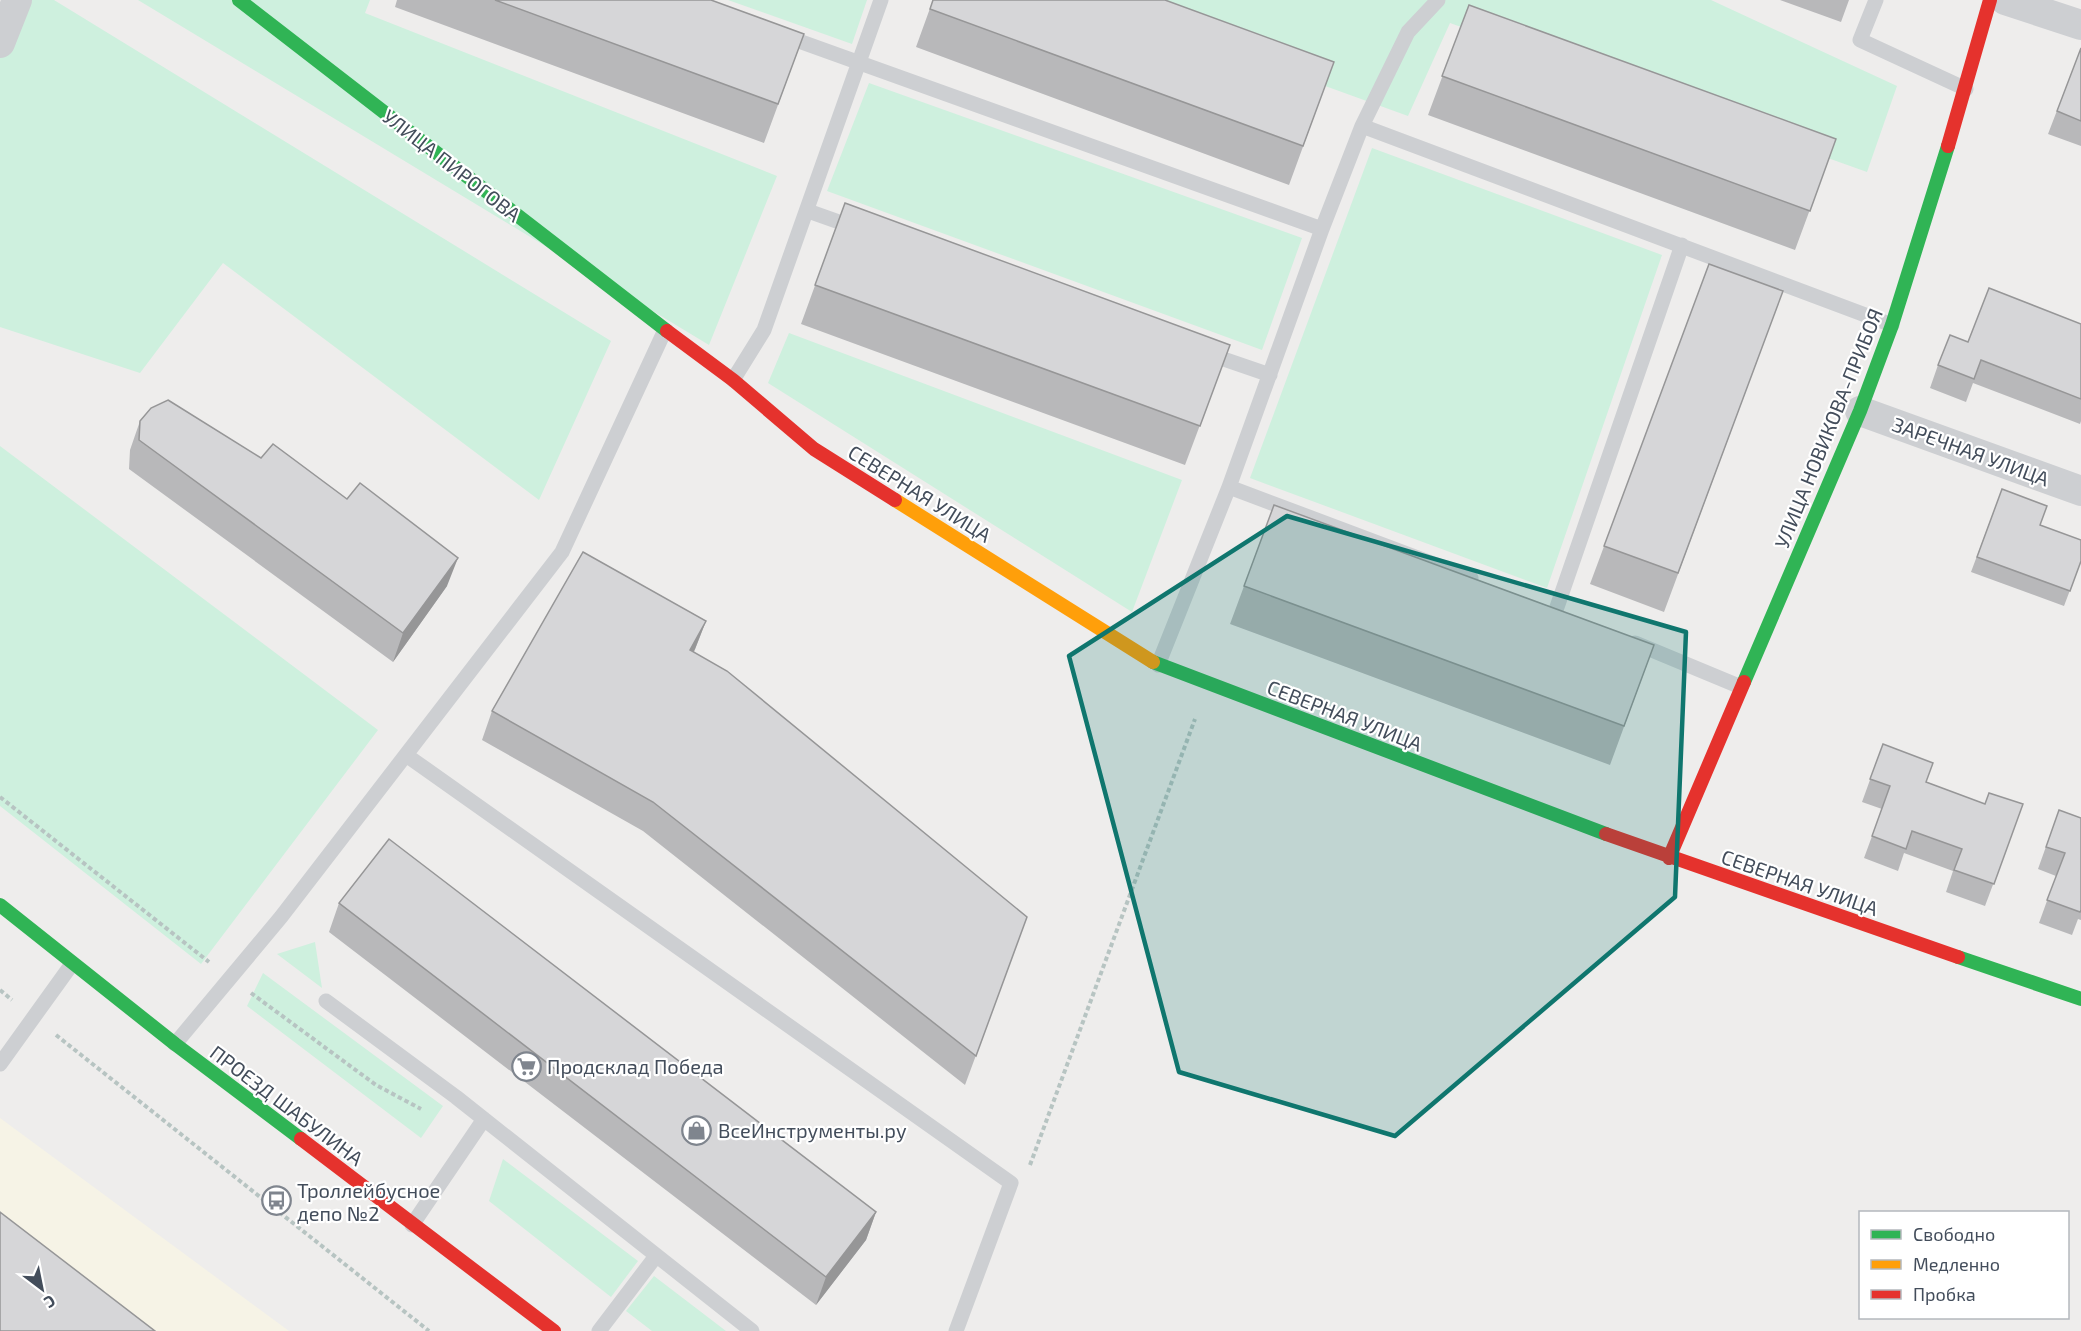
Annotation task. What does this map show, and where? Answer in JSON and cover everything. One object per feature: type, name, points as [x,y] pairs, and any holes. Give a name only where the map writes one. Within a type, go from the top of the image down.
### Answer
[{"type":"street","points":[[0,43],[17,0]]},
{"type":"street","name":"УЛИЦА ПИРОГОВА","points":[[239,0],[665,330]]},
{"type":"street","name":"УЛИЦА НОВИКОВА-ПРИБОЯ","points":[[1669,858],[1860,411],[1892,325],[1966,89],[1990,0]]},
{"type":"street","points":[[2005,0],[2081,26]]},
{"type":"street","name":"СЕВЕРНАЯ УЛИЦА","points":[[665,330],[734,380],[814,449],[1158,665],[1669,858],[2081,999]]},
{"type":"street","name":"ЗАРЕЧНАЯ УЛИЦА","points":[[1860,411],[2081,491]]},
{"type":"street","name":"ПРОЕЗД ШАБУЛИНА","points":[[0,905],[175,1044],[554,1331]]},
{"type":"lane","points":[[734,380],[764,330],[861,63],[881,0]]},
{"type":"lane","points":[[1158,665],[1229,487],[1362,126],[1408,32],[1437,0]]},
{"type":"lane","points":[[1876,0],[1860,40],[1966,89]]},
{"type":"lane","points":[[762,28],[1322,230]]},
{"type":"lane","points":[[1362,126],[1892,325]]},
{"type":"lane","points":[[808,211],[873,234]]},
{"type":"lane","points":[[1556,610],[1682,245]]},
{"type":"lane","points":[[175,1044],[406,755],[562,552],[665,330]]},
{"type":"lane","points":[[1192,348],[1270,375]]},
{"type":"lane","points":[[1229,487],[1490,585]]},
{"type":"lane","points":[[1621,637],[1741,687]]},
{"type":"lane","points":[[406,755],[1011,1183],[956,1331]]},
{"type":"lane","points":[[0,1064],[72,964]]},
{"type":"lane","points":[[326,1001],[484,1119],[752,1331]]},
{"type":"lane","points":[[412,1225],[484,1119]]},
{"type":"lane","points":[[599,1331],[656,1256]]},
{"type":"path","points":[[1027,1175],[1208,684]]},
{"type":"path","points":[[0,797],[230,978],[376,1085],[423,1110]]},
{"type":"path","points":[[0,990],[429,1331]]},
{"type":"highlighted area","points":[[1287,516],[1686,632],[1675,897],[1395,1136],[1179,1072],[1069,656]]},
{"type":"shaded area","points":[[0,1118],[289,1331],[0,1331]]},
{"type":"green space","points":[[19,0],[54,0],[611,341],[539,500],[223,263],[140,373],[0,327],[0,47]]},
{"type":"green space","points":[[138,0],[370,0],[365,13],[777,176],[709,345]]},
{"type":"green space","points":[[728,0],[867,0],[852,44]]},
{"type":"green space","points":[[1088,0],[1711,0],[1897,86],[1867,172],[1450,23],[1408,116]]},
{"type":"green space","points":[[869,83],[1302,238],[1262,350],[827,191]]},
{"type":"green space","points":[[1372,148],[1662,255],[1547,588],[1250,478]]},
{"type":"green space","points":[[789,333],[1182,480],[1132,612],[768,383]]},
{"type":"green space","points":[[0,446],[378,730],[201,964],[0,806]]},
{"type":"green space","points":[[315,942],[322,988],[277,954]]},
{"type":"green space","points":[[263,973],[443,1106],[421,1138],[247,1006]]},
{"type":"green space","points":[[503,1159],[638,1261],[611,1297],[489,1201]]},
{"type":"green space","points":[[654,1276],[726,1331],[652,1331],[626,1311]]},
{"type":"building","points":[[495,0],[711,0],[804,34],[778,104]]},
{"type":"building","points":[[933,0],[1165,0],[1334,62],[1303,146],[930,9]]},
{"type":"building","points":[[1469,5],[1836,139],[1810,211],[1442,76]]},
{"type":"building","points":[[2081,48],[2081,121],[2057,111]]},
{"type":"building","points":[[845,203],[1230,345],[1200,426],[815,285]]},
{"type":"building","points":[[1709,264],[1783,291],[1678,573],[1604,546]]},
{"type":"building","points":[[1989,288],[2081,324],[2081,399],[1981,360],[1974,379],[1938,365],[1950,335],[1968,342]]},
{"type":"building","points":[[168,400],[261,458],[273,444],[347,499],[360,483],[458,558],[403,633],[139,440],[140,421],[151,408]]},
{"type":"building","points":[[2002,489],[2047,506],[2040,525],[2081,540],[2081,561],[2070,591],[1977,557]]},
{"type":"building","points":[[1274,505],[1654,645],[1624,726],[1244,586]]},
{"type":"building","points":[[583,552],[706,621],[690,650],[727,671],[1027,917],[976,1056],[653,802],[492,711]]},
{"type":"building","points":[[1883,744],[1933,763],[1926,782],[1985,804],[1989,793],[2023,804],[1994,884],[1954,870],[1962,849],[1912,831],[1906,849],[1872,836],[1890,786],[1870,779]]},
{"type":"building","points":[[2059,810],[2081,818],[2080,912],[2047,900],[2065,853],[2046,847]]},
{"type":"building","points":[[389,839],[876,1212],[826,1277],[339,903]]},
{"type":"building","points":[[0,1212],[155,1331],[0,1331]]},
{"type":"traffic: fast","points":[[239,0],[667,331]]},
{"type":"traffic: fast","points":[[1744,682],[1860,411],[1892,325],[1948,146]]},
{"type":"traffic: fast","points":[[1153,662],[1606,834]]},
{"type":"traffic: fast","points":[[0,905],[175,1044],[301,1139]]},
{"type":"traffic: fast","points":[[1958,957],[2081,999]]},
{"type":"traffic: slow","points":[[895,500],[1153,662]]},
{"type":"traffic: jam","points":[[1948,146],[1990,0]]},
{"type":"traffic: jam","points":[[667,331],[733,380],[814,449],[895,500]]},
{"type":"traffic: jam","points":[[1669,858],[1744,682]]},
{"type":"traffic: jam","points":[[1606,834],[1958,957]]},
{"type":"traffic: jam","points":[[301,1139],[554,1331]]},
{"type":"place","name":"Продсклад Победа","points":[[526,1066]]},
{"type":"place","name":"ВсеИнструменты.ру","points":[[697,1130]]},
{"type":"place","name":"Троллейбусное депо №2","points":[[276,1201]]}]
